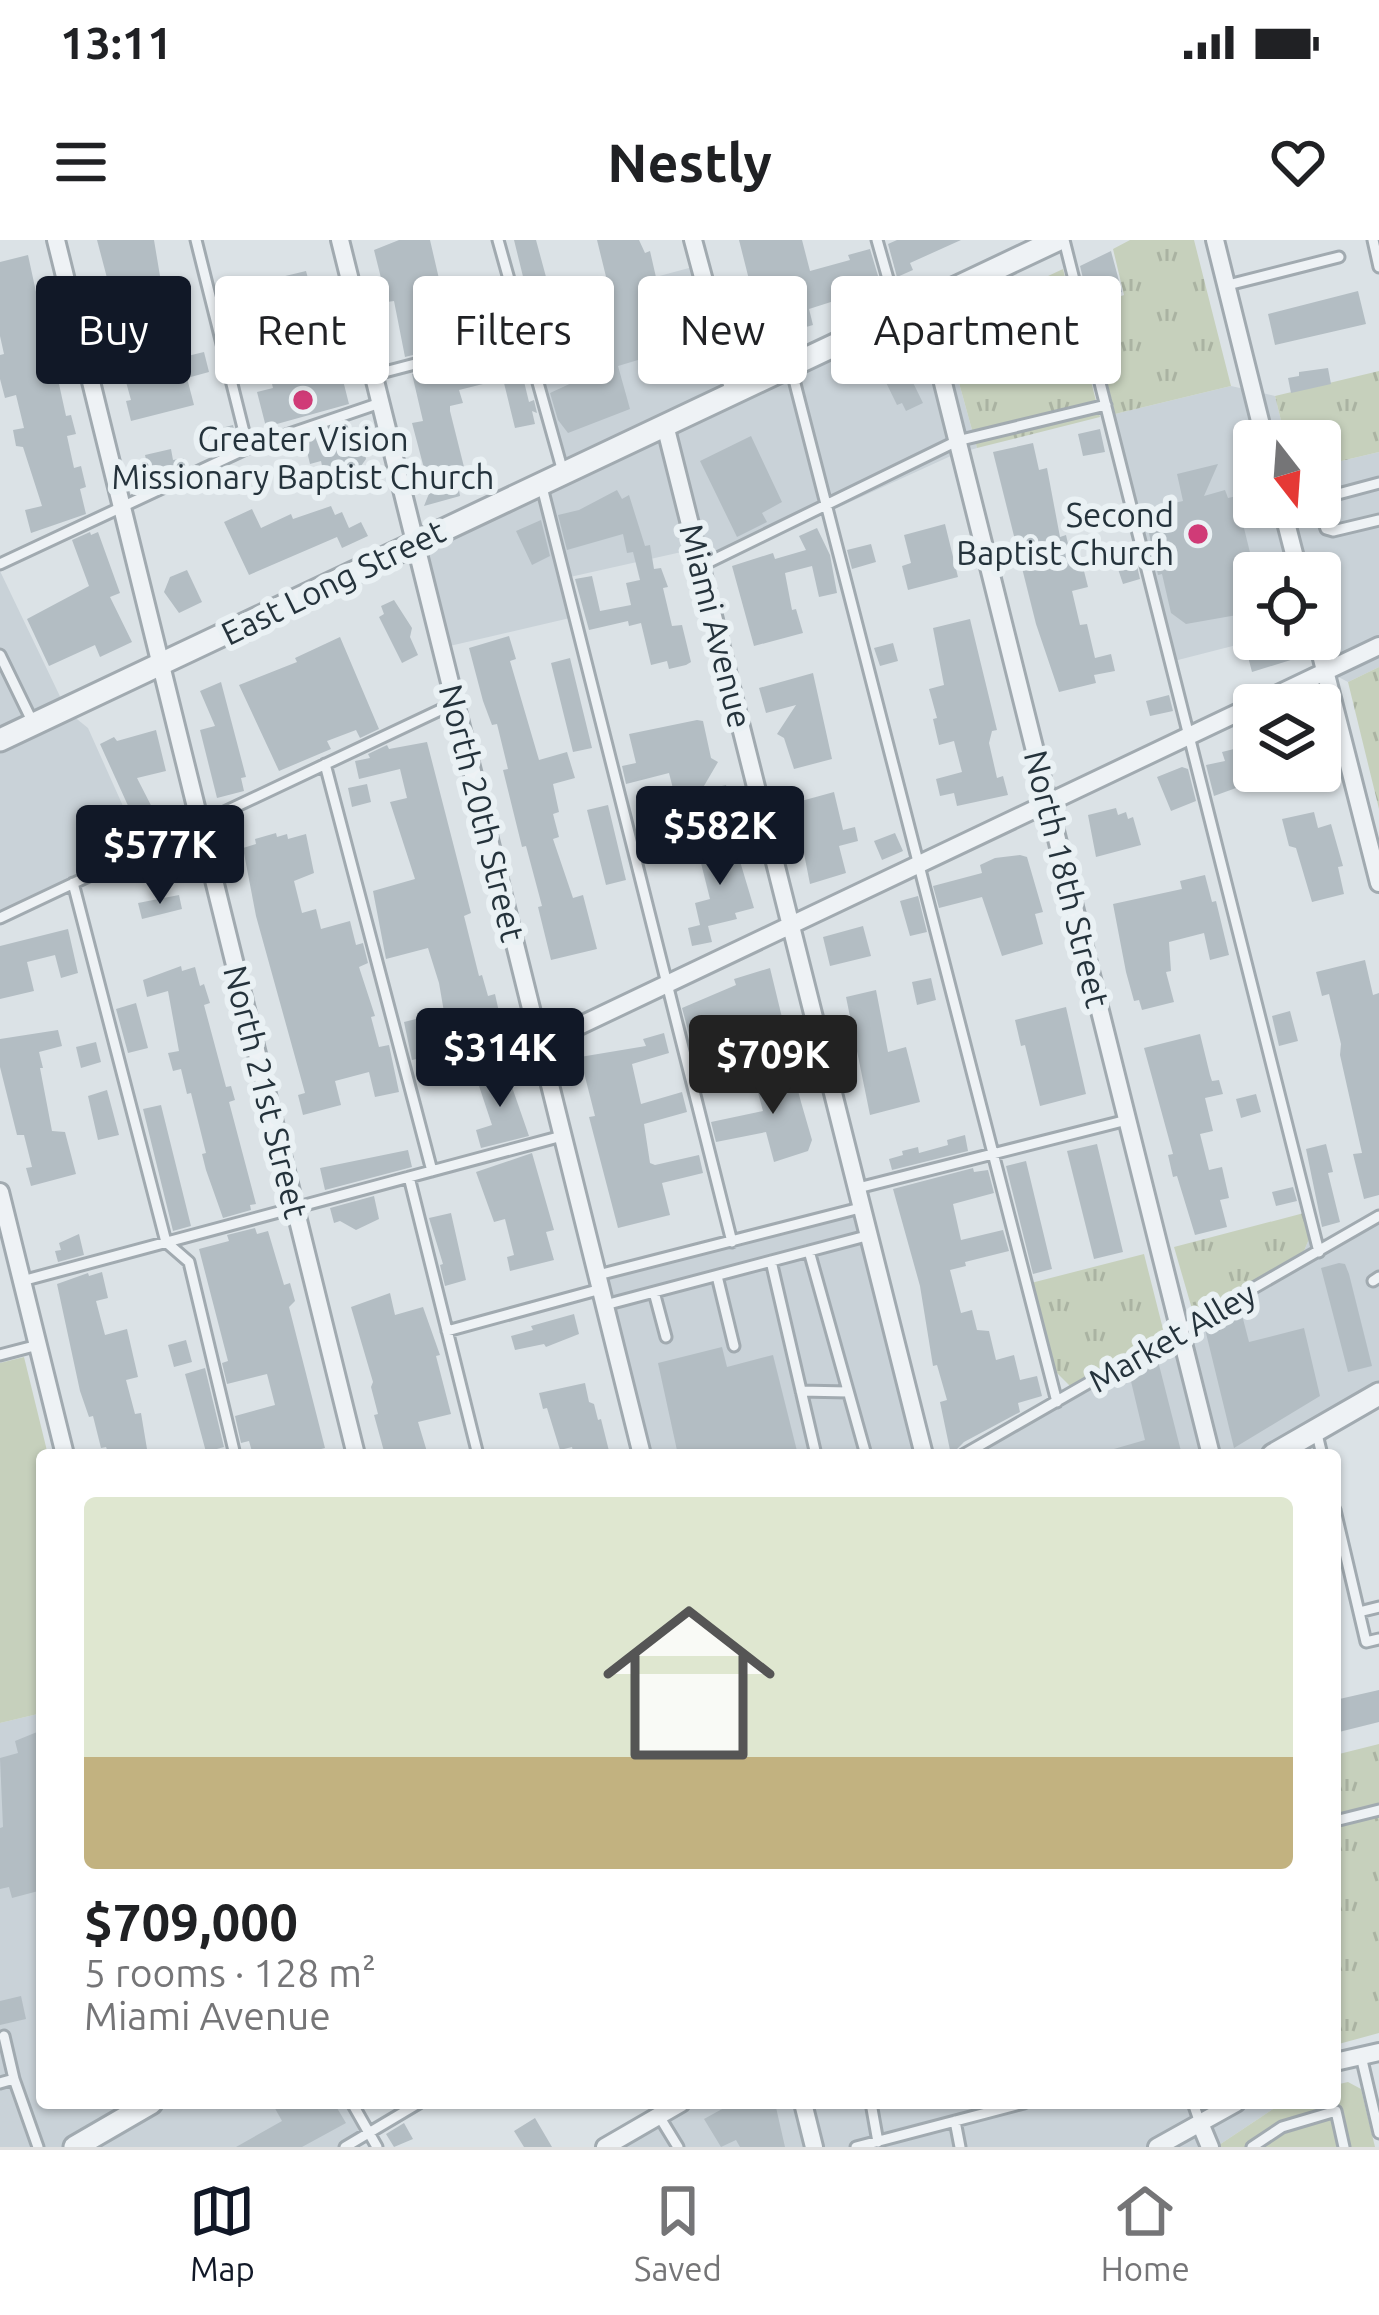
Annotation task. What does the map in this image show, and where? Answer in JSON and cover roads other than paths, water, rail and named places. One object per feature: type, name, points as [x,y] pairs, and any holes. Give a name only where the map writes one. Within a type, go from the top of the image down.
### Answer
[{"type":"street","name":"North 21st Street","points":[[56,240],[354,1449]]},
{"type":"street","name":"North 20th Street","points":[[340,240],[349,276]]},
{"type":"street","points":[[693,240],[734,392]]},
{"type":"street","name":"East Long Street","points":[[982,276],[1061,240]]},
{"type":"street","points":[[1215,240],[1260,420]]},
{"type":"street","name":"North 20th Street","points":[[375,384],[641,1449]]},
{"type":"street","name":"East Long Street","points":[[0,740],[751,384]]},
{"type":"street","name":"North 18th Street","points":[[943,384],[1208,1449]]},
{"type":"street","name":"Miami Avenue","points":[[665,425],[924,1449]]},
{"type":"street","points":[[1298,684],[1379,646]]},
{"type":"street","points":[[1322,660],[1379,883]]},
{"type":"street","points":[[541,1044],[1233,715]]},
{"type":"street","points":[[0,1192],[64,1449]]},
{"type":"street","points":[[1283,1449],[1379,1394]]},
{"type":"street","points":[[75,2147],[141,2109]]},
{"type":"street","points":[[605,2147],[626,2142],[671,2109]]},
{"type":"street","points":[[804,2109],[814,2147]]},
{"type":"street","points":[[1157,2147],[1225,2109]]},
{"type":"street","points":[[1200,2123],[1210,2147]]},
{"type":"lane","points":[[196,240],[248,448]]},
{"type":"lane","points":[[498,240],[507,276]]},
{"type":"lane","points":[[878,240],[888,276]]},
{"type":"lane","points":[[1061,240],[1318,1252]]},
{"type":"lane","points":[[1372,240],[1379,267]]},
{"type":"lane","points":[[1226,286],[1339,257]]},
{"type":"lane","points":[[536,384],[563,473]]},
{"type":"lane","points":[[795,384],[1057,1402]]},
{"type":"lane","points":[[0,564],[248,448],[380,403]]},
{"type":"lane","points":[[701,566],[957,441],[1106,405]]},
{"type":"lane","points":[[541,483],[732,1242]]},
{"type":"lane","points":[[1379,483],[1323,498],[1320,511],[1326,529],[1333,532],[1379,520]]},
{"type":"lane","points":[[0,655],[34,724]]},
{"type":"lane","points":[[0,918],[455,703]]},
{"type":"lane","points":[[326,764],[432,1171]]},
{"type":"lane","points":[[73,883],[166,1242],[189,1262],[234,1449]]},
{"type":"lane","points":[[447,1330],[601,1290],[861,1198],[991,1156],[1127,1120]]},
{"type":"lane","points":[[22,1280],[563,1136]]},
{"type":"lane","points":[[409,1177],[477,1449]]},
{"type":"lane","name":"Market Alley","points":[[974,1449],[1379,1216]]},
{"type":"lane","points":[[601,1290],[654,1292],[870,1235]]},
{"type":"lane","points":[[809,1251],[864,1449]]},
{"type":"lane","points":[[771,1261],[815,1449]]},
{"type":"lane","points":[[718,1276],[734,1346]]},
{"type":"lane","points":[[654,1292],[666,1337]]},
{"type":"lane","points":[[0,1354],[38,1345]]},
{"type":"lane","points":[[801,1391],[848,1391]]},
{"type":"lane","points":[[1316,1430],[1321,1449]]},
{"type":"lane","points":[[1341,1547],[1366,1642],[1379,1640]]},
{"type":"lane","points":[[1359,1612],[1379,1607]]},
{"type":"lane","points":[[1341,1820],[1379,1810]]},
{"type":"lane","points":[[4,2036],[38,2147]]},
{"type":"lane","points":[[1370,2054],[1379,2133]]},
{"type":"lane","points":[[0,2083],[14,2080]]},
{"type":"lane","points":[[356,2109],[377,2147]]},
{"type":"lane","points":[[345,2147],[409,2109]]},
{"type":"lane","points":[[872,2109],[879,2144]]},
{"type":"lane","points":[[856,2147],[1001,2109]]},
{"type":"lane","points":[[1195,2109],[1200,2123]]},
{"type":"lane","points":[[1252,2147],[1282,2127],[1336,2111],[1345,2147]]},
{"type":"lane","points":[[659,2116],[677,2147]]},
{"type":"lane","points":[[955,2121],[960,2147]]},
{"type":"place","name":"Greater Vision Missionary Baptist Church","points":[[303,400]]},
{"type":"place","name":"Second Baptist Church","points":[[1198,534]]}]
